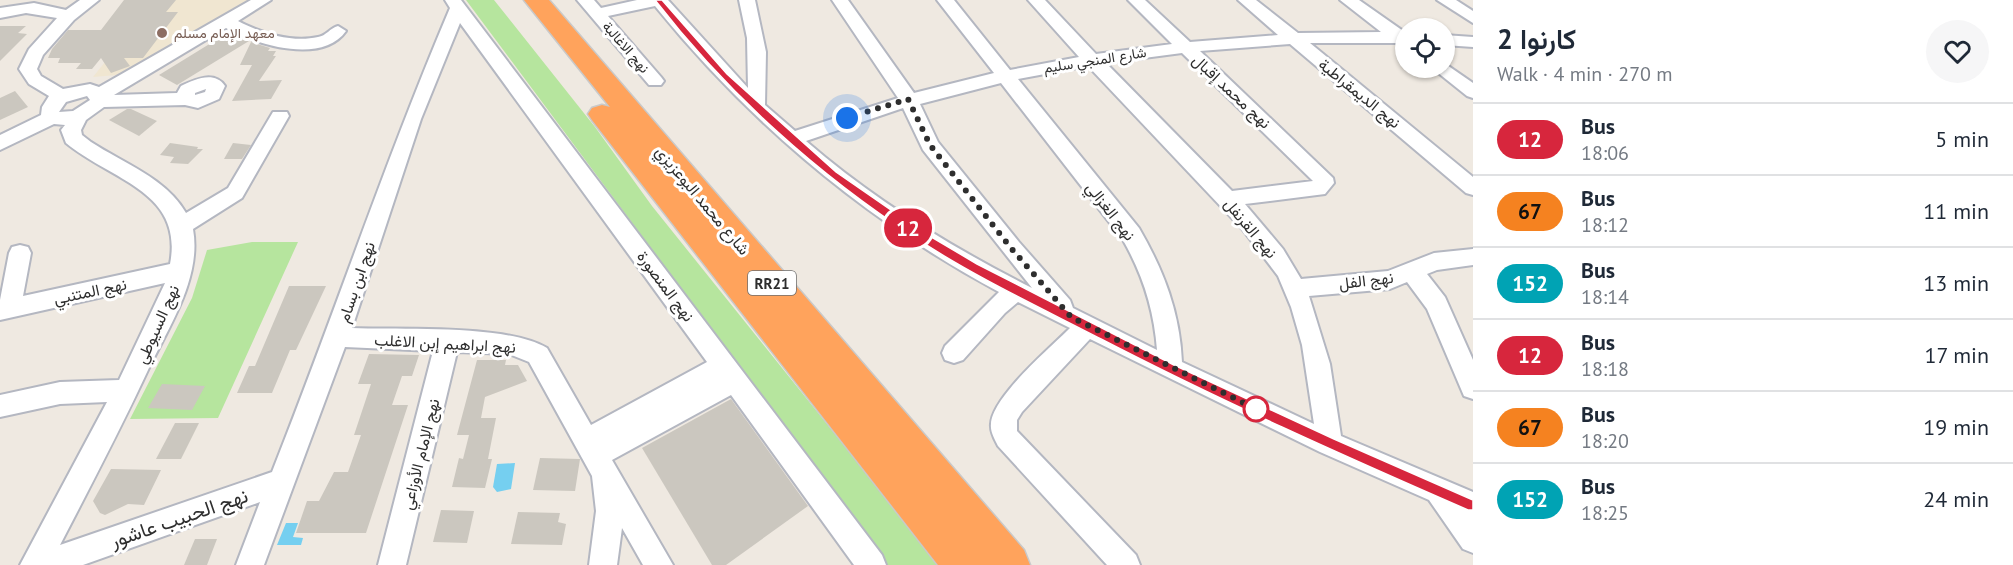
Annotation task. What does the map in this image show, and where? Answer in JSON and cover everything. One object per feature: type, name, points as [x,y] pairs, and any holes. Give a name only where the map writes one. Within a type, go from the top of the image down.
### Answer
[{"type":"highway","name":"شارع محمد البوعزيزي","points":[[511,0],[964,565]]},
{"type":"highway","name":"شارع محمد البوعزيزي","points":[[536,0],[1009,565]]},
{"type":"street","points":[[62,96],[35,80],[28,69],[35,53],[68,16],[91,0]]},
{"type":"street","points":[[0,143],[52,117],[69,119],[88,112],[100,98],[262,0]]},
{"type":"street","name":"نهج الاغالبة","points":[[585,0],[655,81]]},
{"type":"street","points":[[659,0],[701,51],[832,174],[973,268],[1170,368],[1329,444],[1473,505]]},
{"type":"street","name":"نهج الاغالبة","points":[[597,14],[659,0]]},
{"type":"street","points":[[747,0],[752,13],[759,73],[756,105]]},
{"type":"street","points":[[840,0],[908,99],[930,145],[1011,248],[1079,321]]},
{"type":"street","name":"نهج الغزالي","points":[[945,0],[1131,234],[1145,256],[1165,310],[1170,338],[1170,368]]},
{"type":"street","name":"نهج القرنفل","points":[[1036,0],[1089,59],[1227,199],[1264,242],[1294,288],[1312,339],[1322,383],[1329,444]]},
{"type":"street","name":"نهج محمد إقبال","points":[[1136,0],[1319,172],[1324,183],[1318,189],[1227,199]]},
{"type":"street","name":"نهج الديمقراطية","points":[[1246,0],[1473,188]]},
{"type":"street","points":[[1348,0],[1395,33]]},
{"type":"street","points":[[1445,0],[1473,18]]},
{"type":"street","points":[[0,13],[36,4],[68,16]]},
{"type":"street","name":"نهج ابن بسام","points":[[250,565],[337,337],[412,119],[456,4]]},
{"type":"street","name":"نهج المنصورة","points":[[456,4],[872,565]]},
{"type":"street","points":[[226,22],[250,34],[276,40],[321,42],[338,30]]},
{"type":"street","name":"شارع المنجي سليم","points":[[794,138],[908,99],[1005,75],[1089,59],[1184,46],[1293,38],[1395,39]]},
{"type":"street","points":[[1455,41],[1473,42]]},
{"type":"street","points":[[1454,78],[1473,92]]},
{"type":"street","points":[[52,117],[50,107],[62,96],[81,90],[96,92],[100,98]]},
{"type":"street","points":[[100,98],[185,99]]},
{"type":"street","points":[[78,116],[71,130],[73,138],[98,158],[160,195],[172,207],[182,225],[235,193],[280,116]]},
{"type":"street","name":"نهج السيوطي","points":[[34,565],[127,391],[173,294],[184,244],[182,225]]},
{"type":"street","points":[[973,268],[1011,248]]},
{"type":"street","points":[[5,309],[20,253]]},
{"type":"street","points":[[1412,272],[1434,262],[1473,257]]},
{"type":"street","name":"نهج المتنبي","points":[[5,309],[179,271]]},
{"type":"street","name":"نهج الفل","points":[[1294,288],[1390,280],[1412,272],[1437,304],[1473,388]]},
{"type":"street","points":[[954,353],[997,306],[1018,290]]},
{"type":"street","points":[[1079,321],[1004,416],[1002,427],[1007,438],[1126,565]]},
{"type":"street","name":"نهج ابراهيم إبن الاغلب","points":[[337,337],[509,344],[526,348],[538,355],[595,457],[610,511],[603,565]]},
{"type":"street","name":"نهج الإمام الأوزاعي","points":[[392,565],[447,342]]},
{"type":"street","points":[[659,565],[595,457],[730,372]]},
{"type":"street","points":[[0,406],[60,393],[127,391]]},
{"type":"street","name":"نهج الحبيب عاشور","points":[[42,565],[281,482]]},
{"type":"street","points":[[1439,491],[1473,539]]},
{"type":"shaded area","name":"معهد الإمام مسلم","points":[[155,0],[252,0],[140,67],[117,75],[93,77]]},
{"type":"green space","points":[[466,0],[494,0],[595,127],[652,206],[940,565],[887,565]]},
{"type":"green space","points":[[252,242],[298,242],[218,418],[130,419],[192,298],[207,250]]},
{"type":"water","points":[[515,463],[511,489],[497,492],[493,487],[497,464]]},
{"type":"water","points":[[286,523],[298,523],[293,537],[303,538],[301,545],[277,545]]},
{"type":"building","points":[[124,0],[176,0],[166,12],[178,12],[143,58],[124,58],[130,66],[111,73],[101,58],[92,69],[76,69],[81,63],[58,63],[60,58],[48,58],[52,49],[68,30],[101,30]]},
{"type":"building","points":[[0,26],[26,26],[18,33],[27,34],[0,61]]},
{"type":"building","points":[[229,32],[249,41],[177,85],[159,75]]},
{"type":"building","points":[[251,42],[270,48],[268,51],[276,51],[273,56],[276,56],[259,81],[282,80],[271,99],[232,101],[252,65],[240,65]]},
{"type":"building","points":[[15,91],[28,107],[0,120],[0,98]]},
{"type":"building","points":[[127,109],[157,121],[139,136],[109,120]]},
{"type":"building","points":[[170,143],[203,149],[188,164],[170,163],[174,157],[160,155]]},
{"type":"building","points":[[233,143],[251,145],[242,159],[224,159]]},
{"type":"building","points":[[289,286],[326,286],[296,350],[290,350],[272,393],[237,393],[249,366],[255,366]]},
{"type":"building","points":[[369,354],[419,355],[412,376],[402,376],[392,405],[408,405],[366,533],[296,533],[307,501],[319,501],[334,472],[348,472],[361,435],[354,435],[371,384],[358,384]]},
{"type":"building","points":[[477,360],[506,360],[505,365],[518,365],[527,381],[485,397],[481,418],[496,418],[488,459],[492,459],[485,488],[452,487],[459,458],[463,459],[469,435],[457,435]]},
{"type":"building","points":[[162,384],[205,386],[192,410],[148,408]]},
{"type":"building","points":[[731,399],[808,506],[726,565],[712,565],[642,448]]},
{"type":"building","points":[[175,423],[199,423],[181,459],[156,459]]},
{"type":"building","points":[[540,458],[580,459],[575,491],[533,490]]},
{"type":"building","points":[[111,469],[161,470],[144,505],[128,504],[105,515],[100,513],[93,501]]},
{"type":"building","points":[[441,510],[474,511],[467,543],[433,542]]},
{"type":"building","points":[[518,512],[560,513],[558,522],[566,524],[562,545],[511,544]]},
{"type":"building","points":[[195,539],[217,539],[207,565],[184,565]]},
{"type":"bus line","name":"12","points":[[659,0],[686,35],[724,76],[832,174],[919,235],[973,268],[1170,368],[1329,444],[1473,505]]},
{"type":"place","name":"معهد الإمام مسلم","points":[[162,33]]},
{"type":"route","points":[[847,118],[908,99],[930,145],[1011,248],[1071,317],[1256,409]]}]
